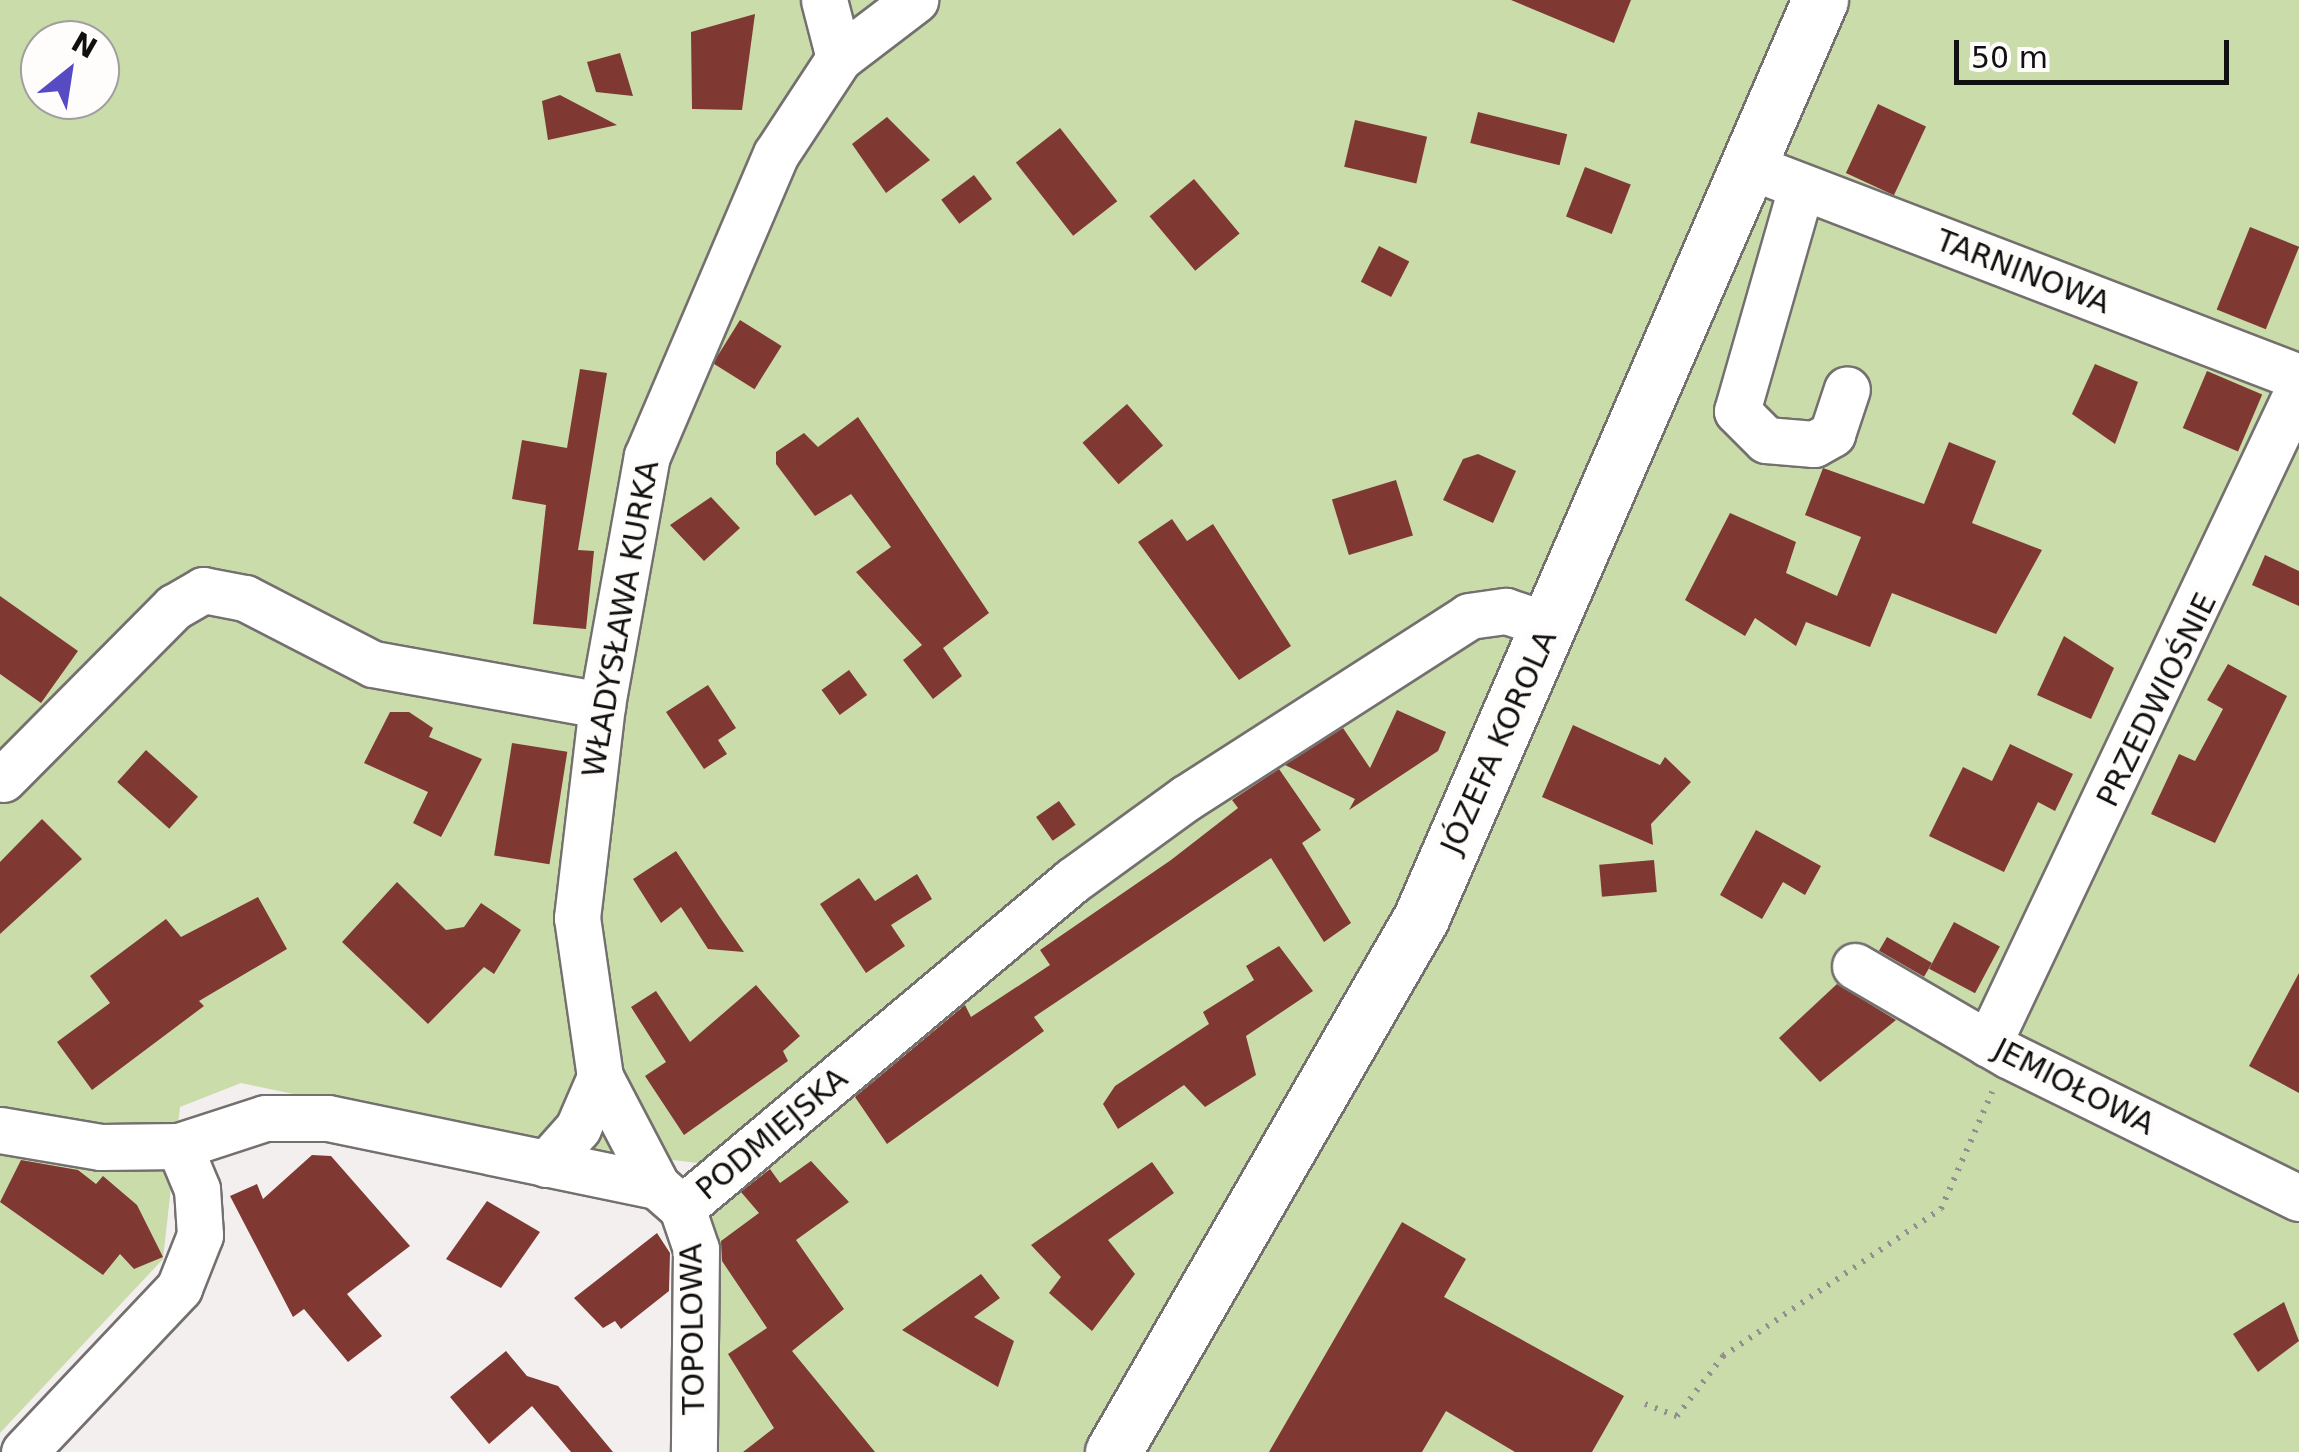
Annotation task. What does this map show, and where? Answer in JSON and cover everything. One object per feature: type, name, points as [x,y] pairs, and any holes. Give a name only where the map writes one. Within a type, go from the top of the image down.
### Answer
[{"type":"highway","name":"JÓZEFA KOROLA","points":[[1113,1452],[1421,918],[1820,0]]},
{"type":"street","points":[[824,0],[839,58]]},
{"type":"street","name":"WŁADYSŁAWA KURKA","points":[[669,1197],[600,1077],[577,918],[602,705],[647,456],[776,154],[839,58],[915,0]]},
{"type":"street","name":"TARNINOWA","points":[[1749,166],[2299,377]]},
{"type":"street","points":[[1801,188],[1737,411],[1766,440],[1814,444],[1832,434],[1848,390]]},
{"type":"street","name":"PRZEDWIOŚNIE","points":[[2001,1036],[2299,388]]},
{"type":"street","points":[[1,779],[174,607],[203,590],[245,598],[372,664],[602,705]]},
{"type":"street","name":"PODMIEJSKA","points":[[0,1130],[101,1147],[179,1146],[266,1118],[328,1118],[546,1164],[669,1197],[1073,880],[1186,798],[1470,616],[1506,611],[1551,626]]},
{"type":"street","name":"JEMIOŁOWA","points":[[1854,966],[2001,1036],[2299,1198]]},
{"type":"street","points":[[546,1164],[578,1128],[600,1077]]},
{"type":"street","points":[[24,1452],[179,1288],[200,1235],[197,1189],[179,1146]]},
{"type":"street","name":"TOPOLOWA","points":[[669,1197],[696,1249],[694,1452]]},
{"type":"path","points":[[1645,1404],[1677,1416],[1723,1356],[1941,1210],[2001,1036]]},
{"type":"green space","points":[[0,0],[2299,0],[2299,1452],[708,1452],[702,1397],[715,1165],[527,1143],[241,1083],[180,1107],[163,1259],[0,1433]]},
{"type":"building","points":[[1511,0],[1631,0],[1614,43]]},
{"type":"building","points":[[755,14],[742,110],[692,109],[691,32]]},
{"type":"building","points":[[620,53],[633,96],[596,92],[587,62]]},
{"type":"building","points":[[560,95],[617,125],[548,140],[542,101]]},
{"type":"building","points":[[1878,104],[1926,126],[1894,195],[1846,173]]},
{"type":"building","points":[[1478,112],[1567,134],[1560,165],[1470,143]]},
{"type":"building","points":[[887,117],[930,160],[886,193],[852,144]]},
{"type":"building","points":[[1355,120],[1427,137],[1416,183],[1344,167]]},
{"type":"building","points":[[1060,128],[1117,201],[1073,236],[1016,162]]},
{"type":"building","points":[[1585,167],[1631,185],[1612,234],[1566,216]]},
{"type":"building","points":[[974,175],[992,199],[959,224],[941,200]]},
{"type":"building","points":[[1194,179],[1240,233],[1195,271],[1150,216]]},
{"type":"building","points":[[2250,227],[2299,247],[2266,329],[2217,310]]},
{"type":"building","points":[[1379,246],[1409,261],[1391,297],[1361,282]]},
{"type":"building","points":[[740,320],[782,346],[755,389],[713,363]]},
{"type":"building","points":[[2095,364],[2138,382],[2115,444],[2072,414]]},
{"type":"building","points":[[580,369],[607,373],[578,550],[594,551],[586,629],[533,624],[546,505],[512,499],[522,440],[567,448]]},
{"type":"building","points":[[2207,371],[2262,394],[2238,452],[2183,428]]},
{"type":"building","points":[[1127,404],[1163,446],[1119,484],[1082,443]]},
{"type":"building","points":[[858,417],[989,613],[943,648],[962,676],[933,699],[903,660],[922,645],[856,572],[891,547],[851,494],[815,516],[776,464],[776,452],[804,433],[818,447]]},
{"type":"building","points":[[1949,442],[1996,461],[1972,523],[2042,550],[1996,634],[1892,593],[1870,647],[1806,622],[1796,646],[1755,618],[1745,636],[1685,600],[1730,513],[1796,542],[1786,573],[1837,596],[1861,537],[1805,515],[1823,468],[1924,504]]},
{"type":"building","points":[[1478,454],[1516,471],[1493,523],[1443,500],[1463,459]]},
{"type":"building","points":[[1396,480],[1413,535],[1349,555],[1332,500]]},
{"type":"building","points":[[711,497],[740,528],[704,561],[670,525]]},
{"type":"building","points":[[1172,519],[1187,541],[1213,524],[1291,646],[1239,680],[1138,542]]},
{"type":"building","points":[[2265,555],[2299,571],[2299,606],[2252,585]]},
{"type":"building","points":[[0,596],[78,651],[41,703],[0,674]]},
{"type":"building","points":[[2064,636],[2114,668],[2091,719],[2037,695]]},
{"type":"building","points":[[2228,664],[2287,696],[2215,843],[2151,814],[2179,754],[2195,761],[2223,709],[2207,700]]},
{"type":"building","points":[[849,670],[867,695],[840,715],[821,690]]},
{"type":"building","points":[[708,685],[736,728],[718,740],[727,754],[704,769],[666,712]]},
{"type":"building","points":[[1397,710],[1446,732],[1438,751],[1349,810],[1355,799],[1285,765],[1343,728],[1370,768]]},
{"type":"building","points":[[390,712],[409,712],[433,728],[429,737],[482,759],[441,837],[413,823],[428,792],[364,763]]},
{"type":"building","points":[[1573,725],[1660,765],[1665,757],[1691,782],[1651,824],[1653,845],[1542,797]]},
{"type":"building","points":[[512,743],[567,752],[549,864],[494,856]]},
{"type":"building","points":[[2010,744],[2073,774],[2055,811],[2038,802],[2004,872],[1929,836],[1963,767],[1992,781]]},
{"type":"building","points":[[146,750],[198,797],[169,829],[117,782]]},
{"type":"building","points":[[1279,769],[1321,830],[1302,843],[1351,923],[1324,942],[1271,858],[1034,1017],[1044,1031],[887,1144],[855,1097],[965,1005],[971,1017],[1050,965],[1040,950],[1171,860],[1238,808],[1232,800]]},
{"type":"building","points":[[1059,801],[1076,825],[1053,841],[1036,817]]},
{"type":"building","points":[[42,819],[82,859],[0,934],[0,862]]},
{"type":"building","points":[[1756,830],[1821,866],[1805,895],[1783,882],[1762,919],[1720,895]]},
{"type":"building","points":[[676,851],[744,952],[708,949],[681,907],[661,923],[633,879]]},
{"type":"building","points":[[1654,860],[1657,892],[1602,897],[1599,865]]},
{"type":"building","points":[[917,874],[932,899],[891,925],[905,946],[866,973],[820,904],[859,878],[875,901]]},
{"type":"building","points":[[397,882],[446,930],[464,927],[481,903],[521,930],[494,974],[484,967],[428,1024],[342,942]]},
{"type":"building","points":[[258,897],[287,949],[199,1001],[204,1006],[92,1090],[57,1042],[110,1003],[90,976],[166,919],[181,937]]},
{"type":"building","points":[[1954,922],[2000,946],[1975,993],[1929,969]]},
{"type":"building","points":[[1887,937],[1932,963],[1924,977],[1879,951]]},
{"type":"building","points":[[1279,946],[1313,991],[1246,1036],[1256,1075],[1205,1107],[1184,1085],[1118,1129],[1103,1104],[1115,1086],[1209,1024],[1203,1012],[1254,980],[1246,966]]},
{"type":"building","points":[[2299,973],[2299,1093],[2249,1066]]},
{"type":"building","points":[[1837,984],[1896,1020],[1820,1082],[1779,1038]]},
{"type":"building","points":[[756,985],[800,1036],[783,1051],[788,1061],[684,1135],[645,1076],[666,1062],[631,1007],[656,991],[690,1042]]},
{"type":"building","points":[[312,1155],[331,1156],[410,1246],[347,1294],[382,1336],[348,1362],[304,1309],[293,1317],[230,1196],[257,1184],[263,1199]]},
{"type":"building","points":[[21,1160],[78,1170],[96,1184],[103,1176],[137,1205],[163,1257],[134,1269],[120,1254],[103,1275],[0,1202]]},
{"type":"building","points":[[811,1161],[849,1202],[796,1240],[844,1309],[792,1351],[875,1452],[743,1452],[774,1428],[728,1354],[767,1328],[722,1261],[721,1241],[759,1213],[741,1192],[770,1169],[780,1183]]},
{"type":"building","points":[[1152,1162],[1174,1193],[1108,1240],[1135,1274],[1092,1331],[1049,1293],[1061,1277],[1031,1245]]},
{"type":"building","points":[[487,1201],[540,1232],[501,1288],[446,1259]]},
{"type":"building","points":[[1402,1222],[1466,1259],[1444,1297],[1624,1396],[1592,1452],[1515,1452],[1446,1411],[1422,1452],[1269,1452]]},
{"type":"building","points":[[657,1233],[670,1253],[669,1291],[621,1329],[615,1321],[603,1328],[574,1298]]},
{"type":"building","points":[[981,1274],[1000,1298],[974,1317],[1014,1341],[998,1387],[902,1330]]},
{"type":"building","points":[[2284,1302],[2299,1341],[2258,1372],[2233,1334]]},
{"type":"building","points":[[506,1351],[527,1376],[558,1386],[613,1452],[571,1452],[532,1406],[489,1444],[450,1397]]}]
